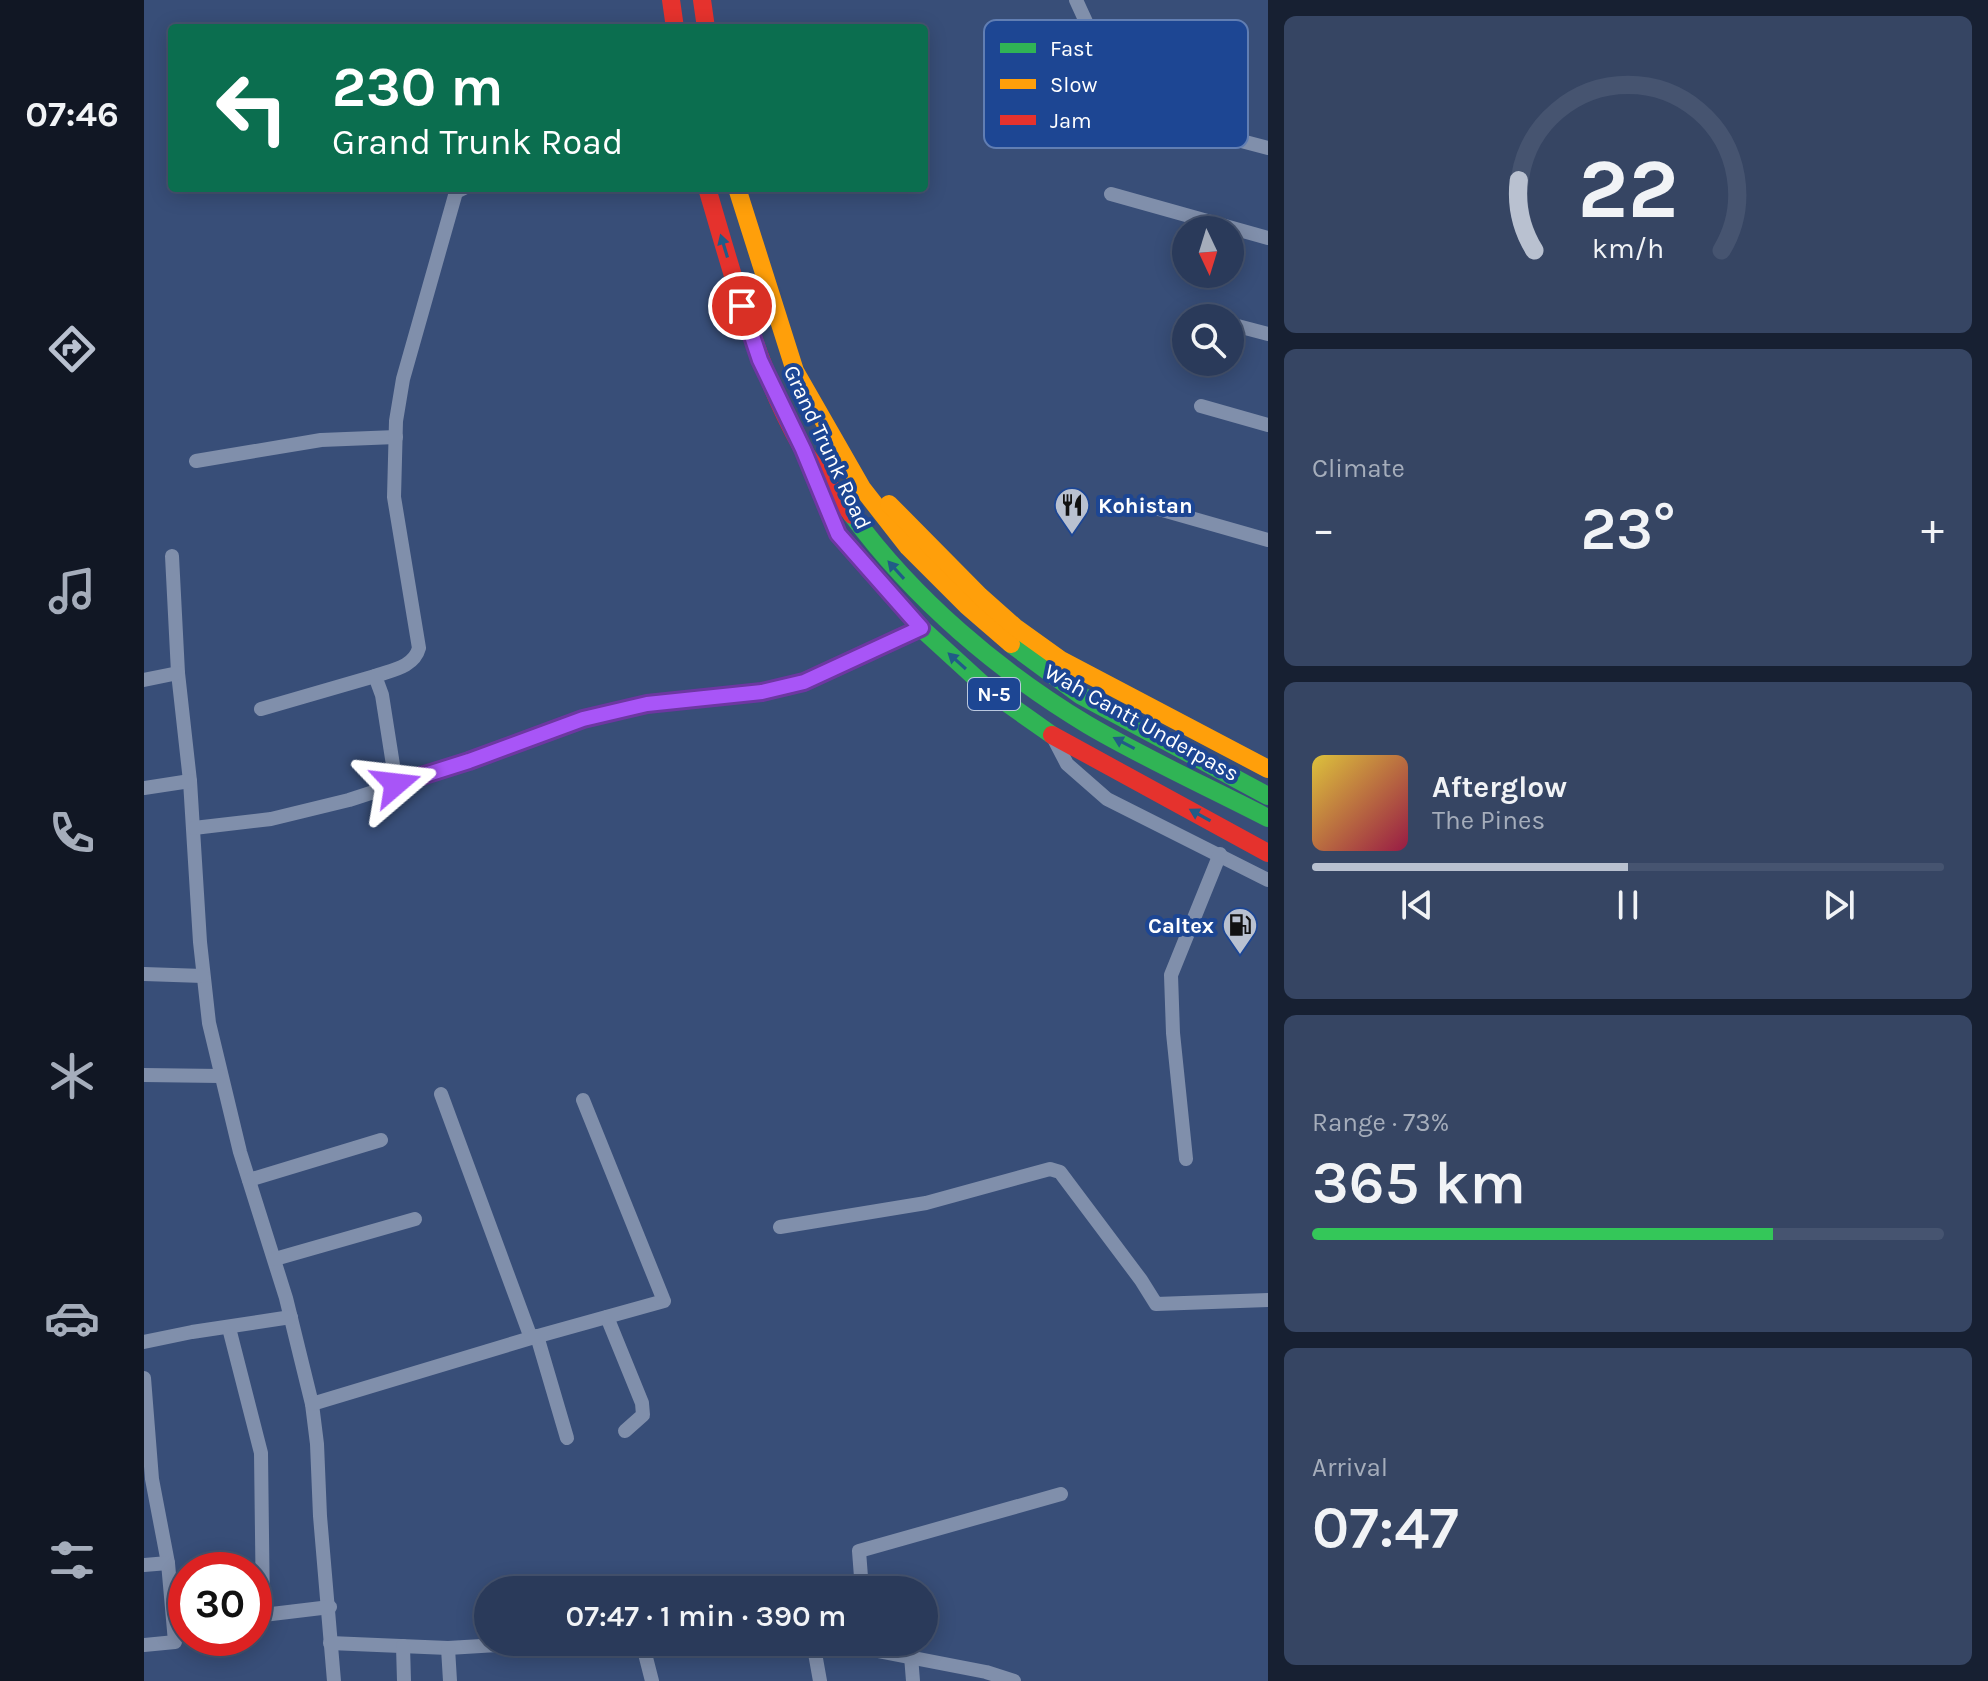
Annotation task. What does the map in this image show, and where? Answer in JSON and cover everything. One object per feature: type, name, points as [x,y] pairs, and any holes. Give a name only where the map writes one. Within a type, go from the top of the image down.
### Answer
[{"type":"main road","points":[[671,0],[674,24]]},
{"type":"main road","points":[[702,0],[705,24]]},
{"type":"main road","name":"Grand Trunk Road","points":[[708,192],[760,360],[803,449],[838,534],[921,628],[991,692],[1052,735],[1268,853]]},
{"type":"main road","name":"Grand Trunk Road","points":[[738,192],[795,371],[831,436],[906,524],[1015,627],[1061,660],[1268,769]]},
{"type":"main road","name":"Wah Cantt Underpass","points":[[831,436],[862,488],[908,547],[967,606],[1026,657],[1080,695],[1268,796]]},
{"type":"main road","name":"Wah Cantt Underpass","points":[[803,449],[877,549],[909,585],[1019,680],[1090,726],[1268,818]]},
{"type":"street","points":[[1076,0],[1085,20]]},
{"type":"street","points":[[1248,143],[1268,148]]},
{"type":"street","points":[[261,709],[375,676],[408,664],[416,657],[419,648],[394,497],[396,437],[403,379],[456,192]]},
{"type":"street","points":[[1111,194],[1268,238]]},
{"type":"street","points":[[1244,328],[1268,334]]},
{"type":"street","points":[[1201,406],[1268,425]]},
{"type":"street","points":[[196,461],[321,440],[396,437]]},
{"type":"street","points":[[1152,507],[1268,540]]},
{"type":"street","points":[[172,556],[178,673],[190,781],[209,1023],[220,1076],[275,1259],[312,1404],[334,1681]]},
{"type":"street","points":[[194,828],[271,819],[349,800],[583,719],[647,704],[762,692],[804,682],[921,628]]},
{"type":"street","points":[[144,680],[178,673]]},
{"type":"street","points":[[375,676],[382,695],[396,784]]},
{"type":"street","points":[[1052,735],[1067,764],[1107,799],[1268,880]]},
{"type":"street","points":[[144,788],[190,781]]},
{"type":"street","points":[[1186,1159],[1173,1033],[1171,975],[1220,854]]},
{"type":"street","points":[[144,974],[203,976]]},
{"type":"street","points":[[144,1075],[220,1076]]},
{"type":"street","points":[[441,1094],[534,1337],[567,1438]]},
{"type":"street","points":[[312,1404],[664,1301],[583,1100]]},
{"type":"street","points":[[249,1180],[381,1140]]},
{"type":"street","points":[[780,1227],[926,1203],[1050,1169],[1060,1172],[1156,1304],[1268,1300]]},
{"type":"street","points":[[275,1259],[415,1219]]},
{"type":"street","points":[[144,1342],[291,1317]]},
{"type":"street","points":[[607,1317],[642,1403],[643,1415],[625,1431]]},
{"type":"street","points":[[229,1328],[261,1453],[260,1552]]},
{"type":"street","points":[[144,1378],[152,1479],[168,1563],[144,1565]]},
{"type":"street","points":[[861,1576],[859,1551],[1061,1494]]},
{"type":"street","points":[[272,1614],[330,1607]]},
{"type":"street","points":[[144,1645],[168,1643]]},
{"type":"street","points":[[330,1643],[474,1646]]},
{"type":"street","points":[[403,1646],[404,1681]]},
{"type":"street","points":[[448,1648],[450,1681]]},
{"type":"street","points":[[646,1656],[652,1681]]},
{"type":"street","points":[[816,1656],[820,1681]]},
{"type":"street","points":[[913,1681],[911,1656],[1014,1681]]},
{"type":"traffic: fast","points":[[813,473],[838,534],[921,628],[991,692],[1052,735]]},
{"type":"traffic: fast","points":[[852,515],[902,576],[930,604],[1022,681],[1088,725],[1268,818]]},
{"type":"traffic: fast","points":[[1011,644],[1080,695],[1268,796]]},
{"type":"traffic: slow","points":[[738,192],[795,371],[862,488],[908,547],[967,606],[1011,644]]},
{"type":"traffic: slow","points":[[889,504],[980,596],[1015,627],[1061,660],[1268,769]]},
{"type":"traffic: jam","points":[[671,0],[674,24]]},
{"type":"traffic: jam","points":[[702,0],[705,24]]},
{"type":"traffic: jam","points":[[708,192],[747,320],[785,416],[807,455],[852,515]]},
{"type":"traffic: jam","points":[[1052,735],[1268,853]]},
{"type":"place","name":"Kohistan","points":[[1072,536]]},
{"type":"place","name":"Caltex","points":[[1240,956]]},
{"type":"route","points":[[396,784],[583,719],[647,704],[762,692],[804,682],[921,628],[838,534],[803,449],[760,360],[742,306]]}]
